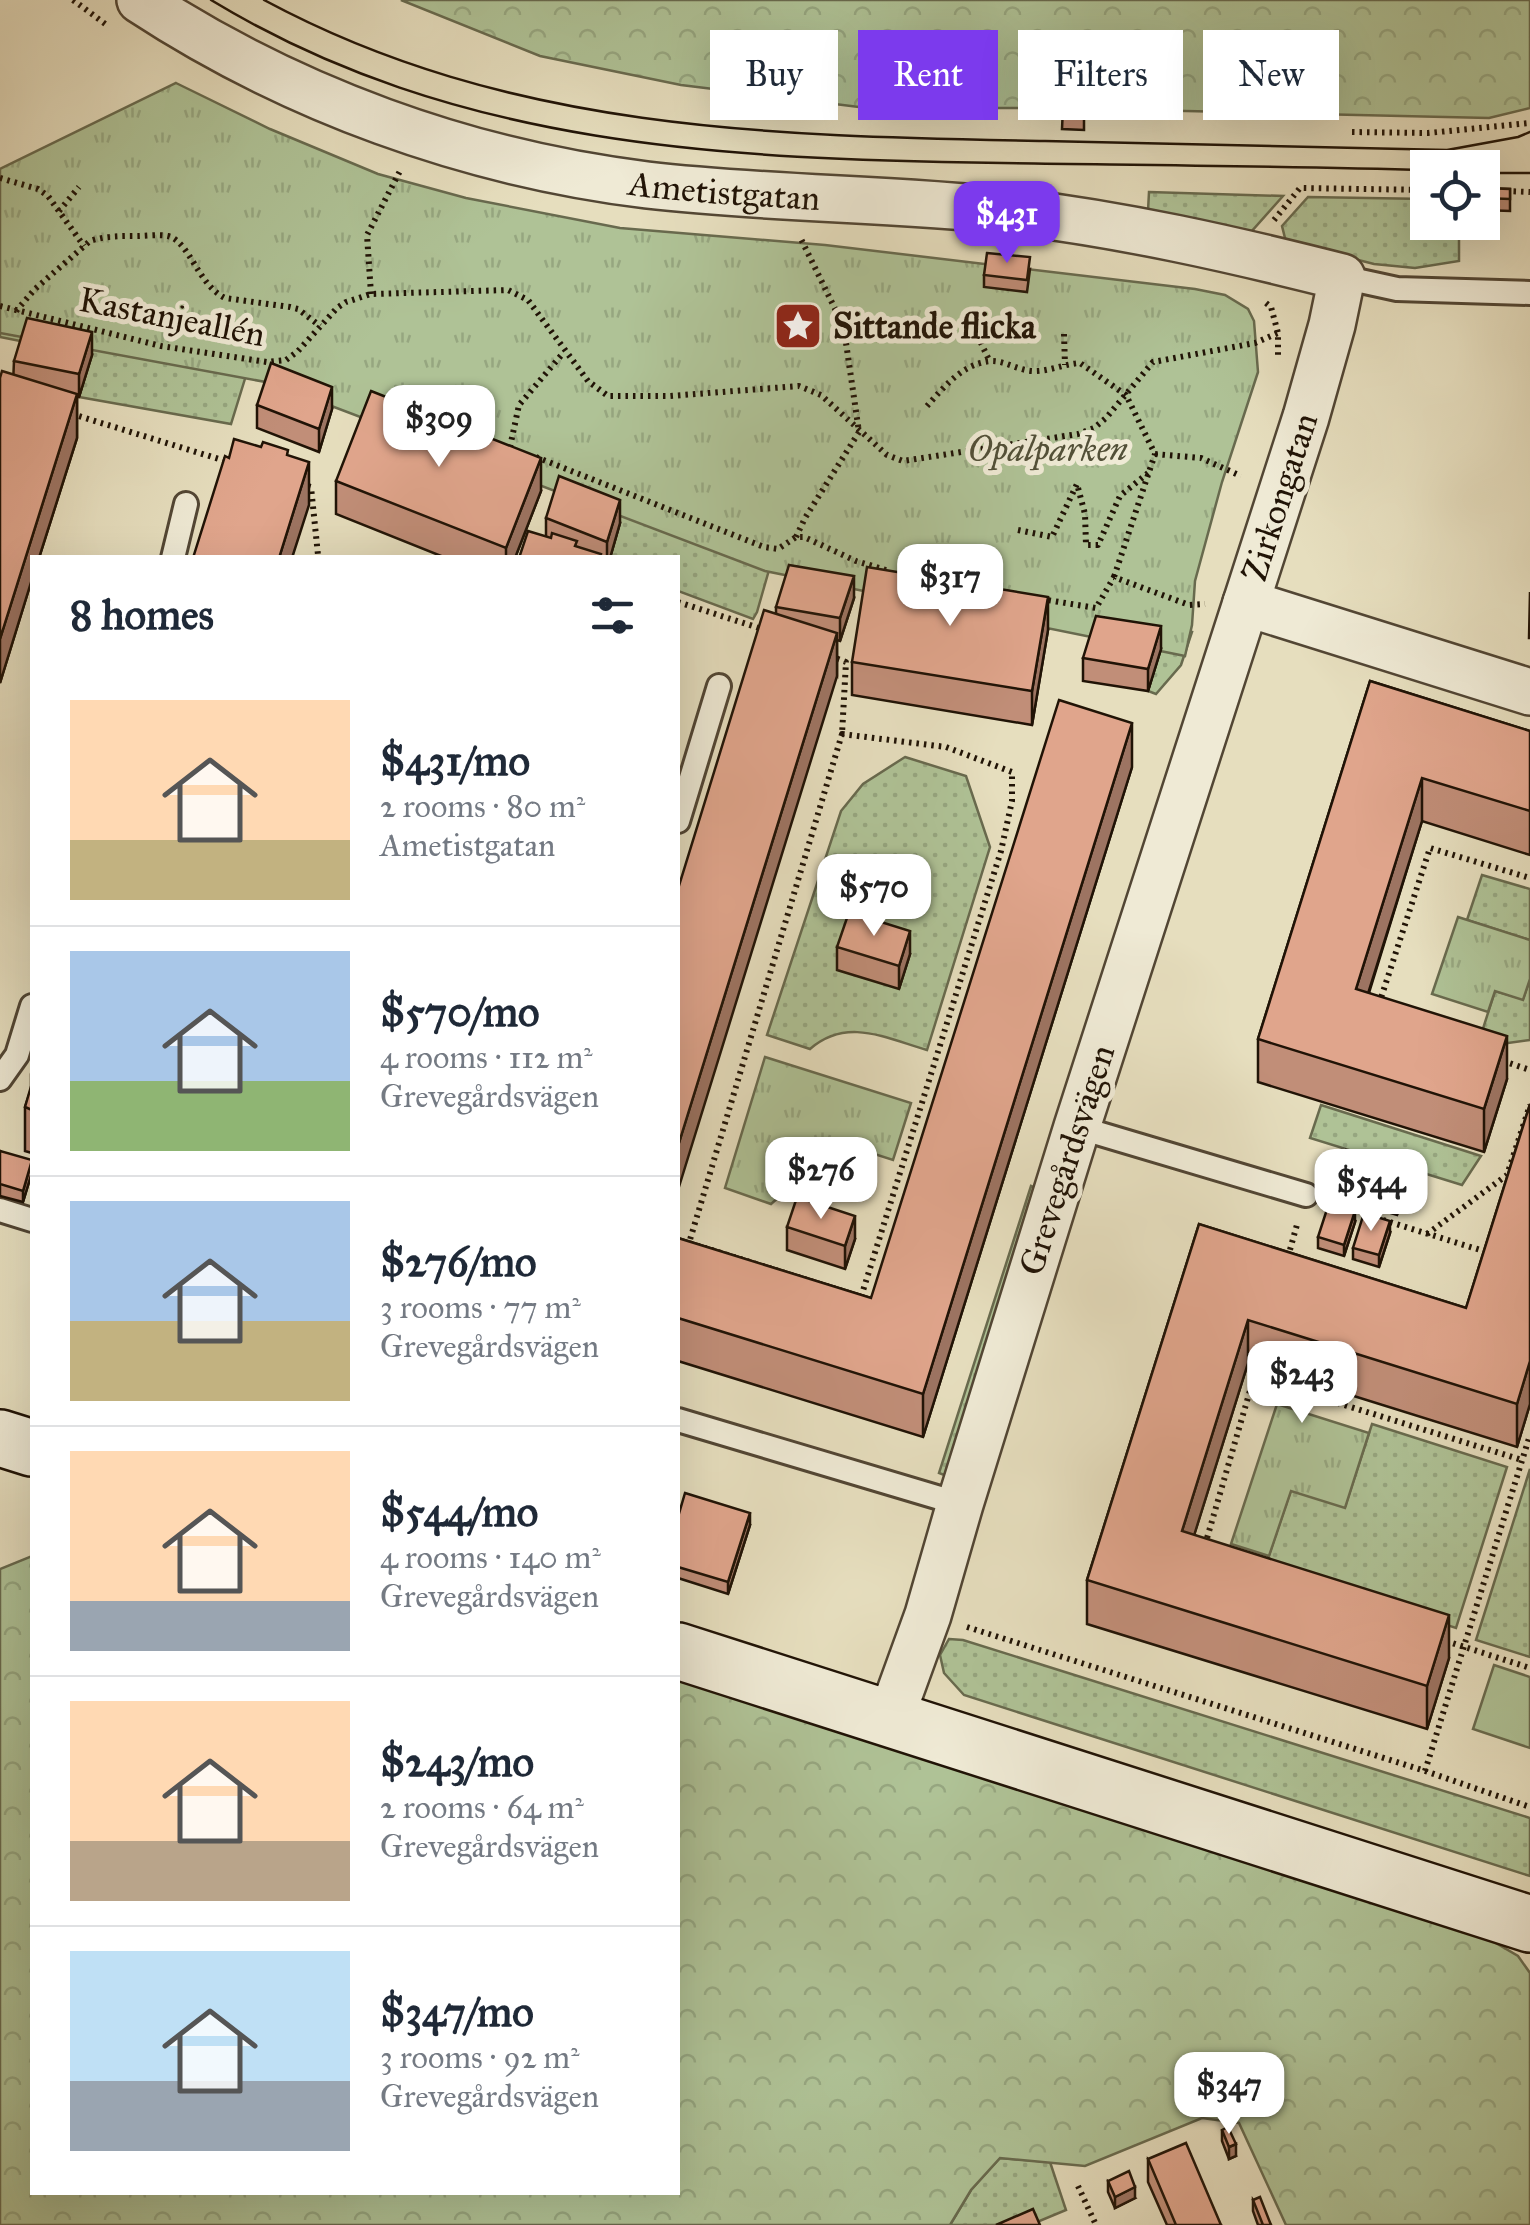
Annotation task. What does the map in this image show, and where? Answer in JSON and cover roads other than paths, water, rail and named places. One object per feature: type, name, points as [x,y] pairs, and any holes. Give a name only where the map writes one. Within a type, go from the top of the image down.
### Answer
[{"type":"street","name":"Ametistgatan","points":[[140,0],[228,52],[349,108],[412,132],[526,163],[646,185],[1011,212],[1149,233],[1342,277]]},
{"type":"street","name":"Zirkongatan","points":[[1342,277],[1306,417],[1228,604],[1530,692]]},
{"type":"street","name":"Grevegårdsvägen","points":[[891,1717],[928,1614],[1077,1127],[1228,604]]},
{"type":"street","points":[[0,1438],[30,1447]]},
{"type":"street","points":[[680,1651],[1530,1924]]},
{"type":"lane","points":[[1342,277],[1397,290],[1530,293]]},
{"type":"lane","points":[[173,555],[186,504]]},
{"type":"lane","points":[[680,815],[720,686]]},
{"type":"lane","points":[[0,1079],[17,1055],[30,1013]]},
{"type":"lane","points":[[1077,1127],[1306,1195]]},
{"type":"lane","points":[[0,1210],[30,1219]]},
{"type":"lane","points":[[680,1421],[960,1504]]},
{"type":"tram line","points":[[211,0],[304,49],[399,87],[496,116],[595,136],[797,157],[1410,170]]},
{"type":"tram line","points":[[264,0],[357,44],[451,77],[547,101],[743,129],[944,139],[1447,150],[1530,132]]},
{"type":"tram line","points":[[1500,173],[1530,173]]},
{"type":"place","name":"Sittande flicka","points":[[798,326]]},
{"type":"park label","name":"Opalparken","points":[[1048,449]]}]
